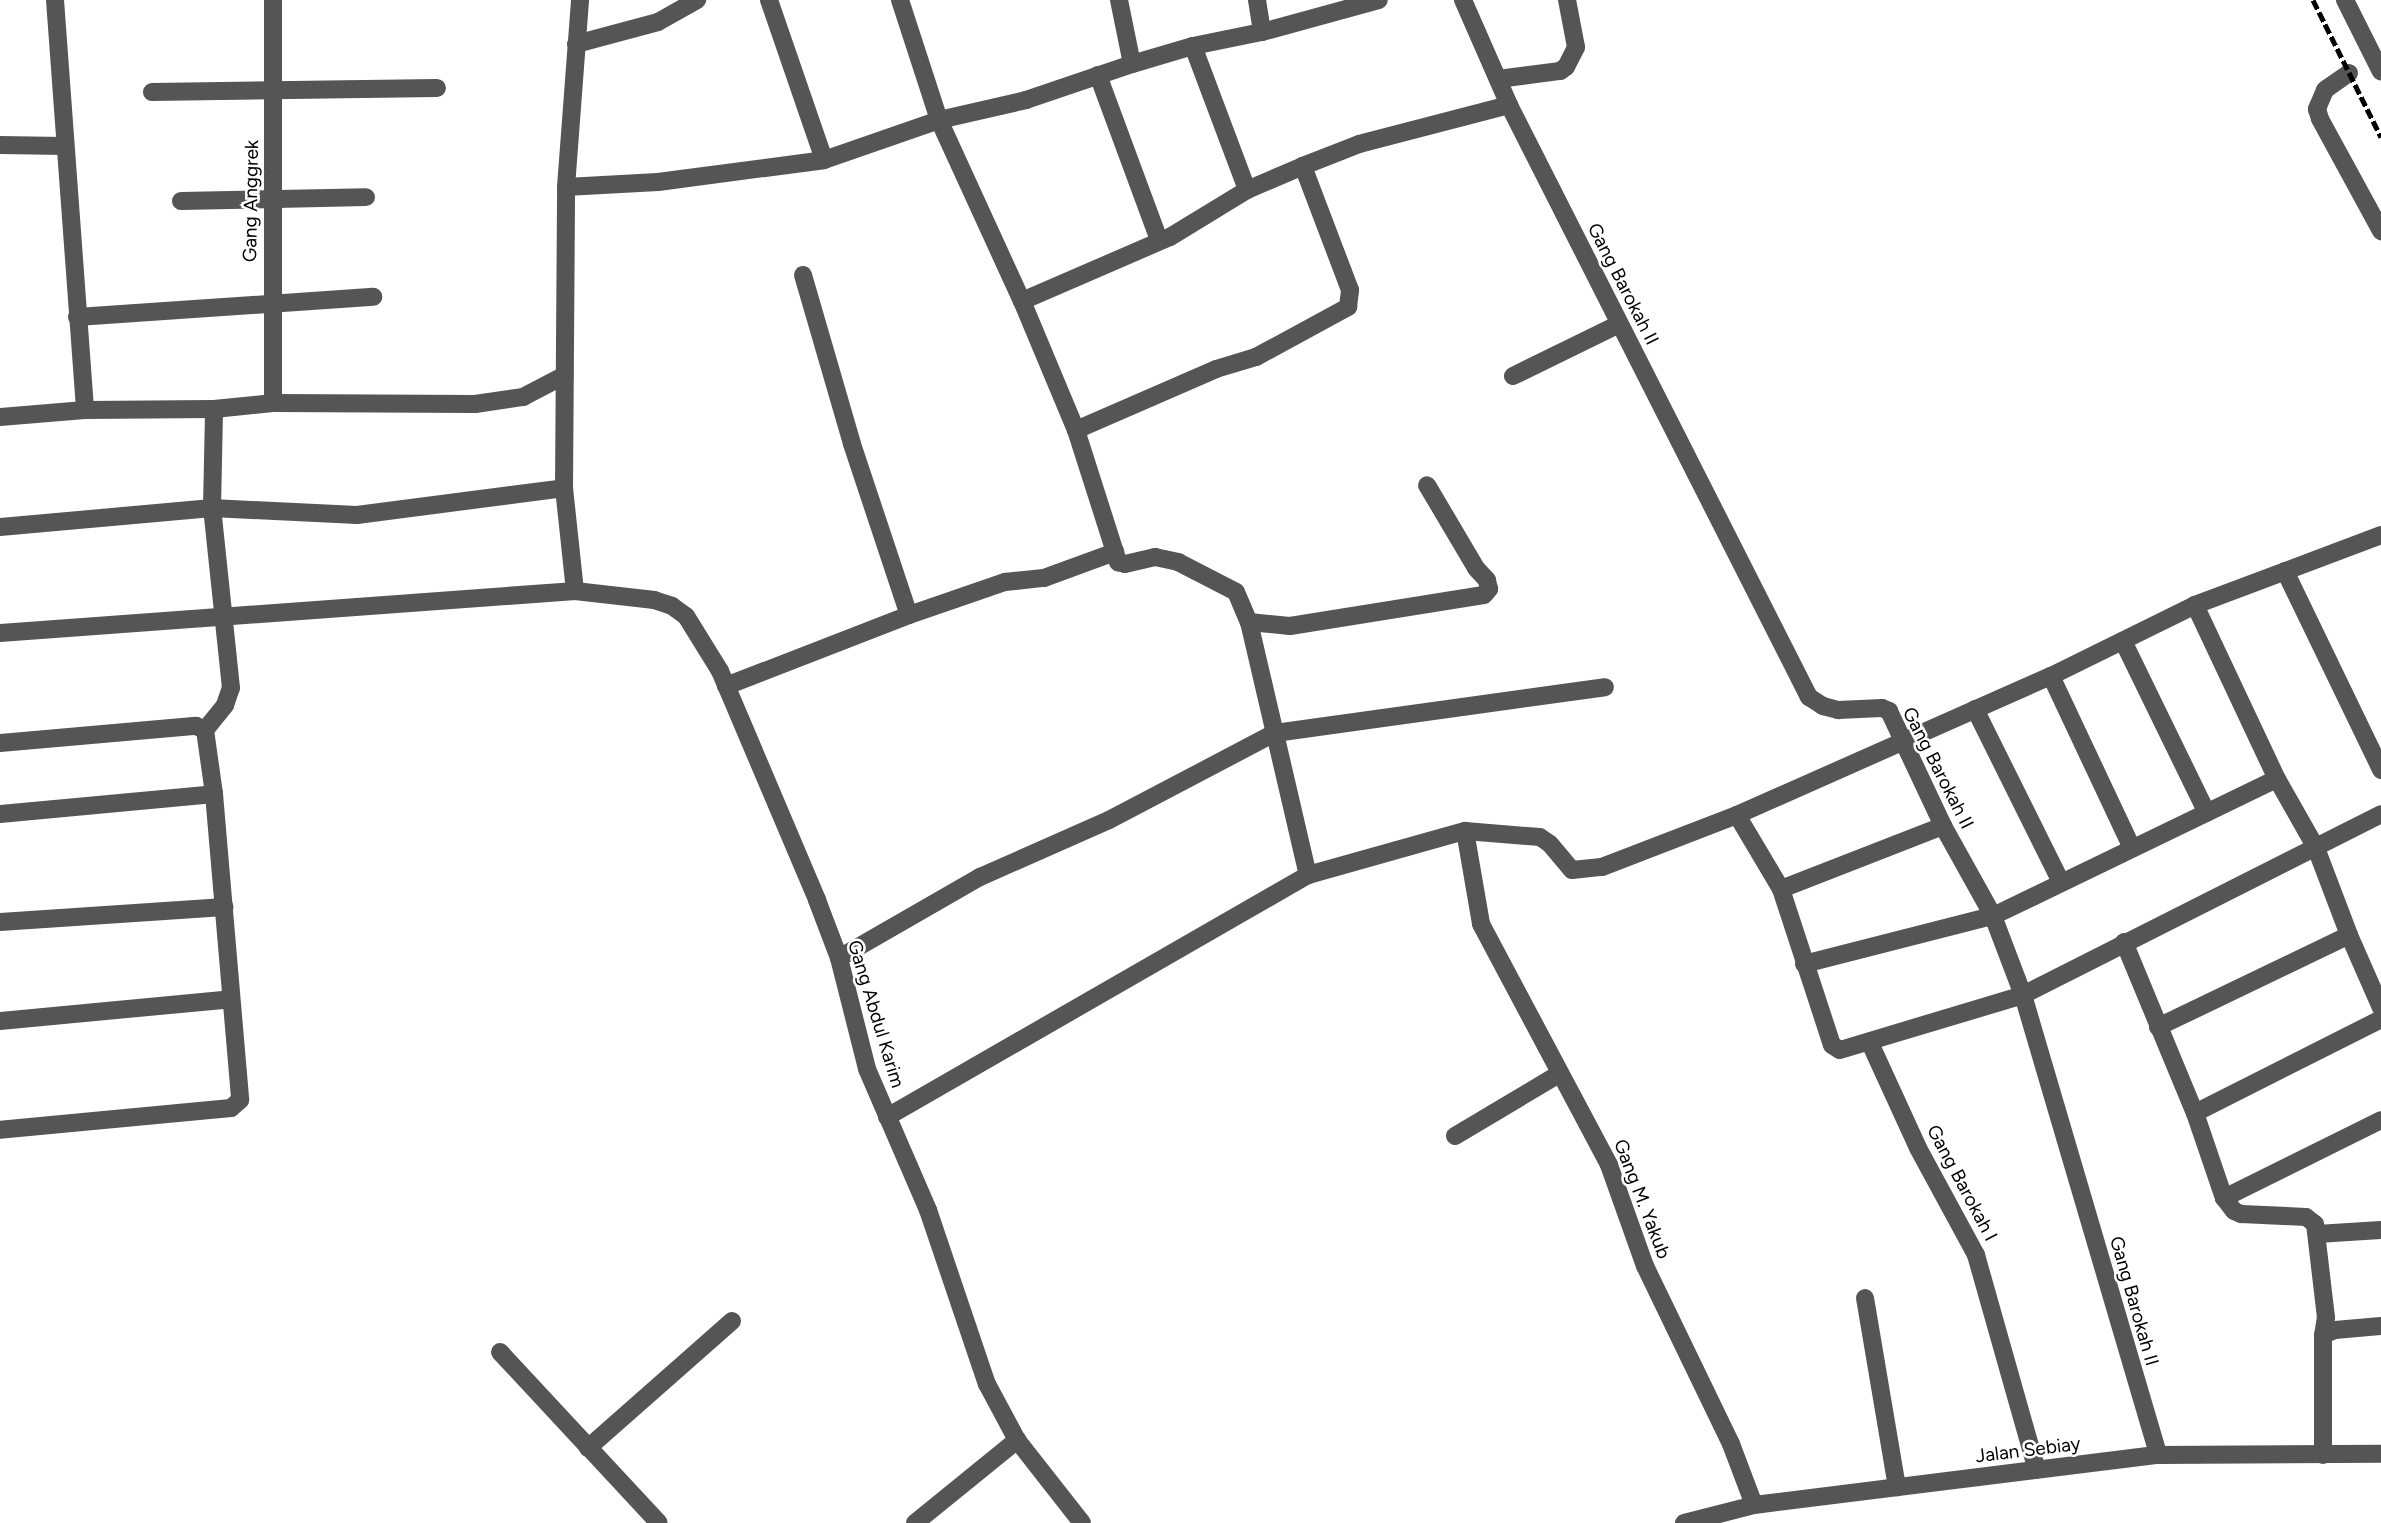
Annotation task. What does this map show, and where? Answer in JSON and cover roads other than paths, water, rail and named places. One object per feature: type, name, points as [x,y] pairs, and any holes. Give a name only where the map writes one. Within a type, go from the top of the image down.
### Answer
[{"type":"street","points":[[55,0],[85,410]]},
{"type":"street","name":"Gang Anggrek","points":[[273,0],[273,403]]},
{"type":"street","points":[[575,592],[564,488],[566,187],[580,0]]},
{"type":"street","points":[[576,44],[658,22],[697,0]]},
{"type":"street","points":[[769,0],[824,160]]},
{"type":"street","points":[[900,0],[939,120],[1022,301],[1076,430],[1118,562],[1125,564],[1155,557],[1178,562],[1236,592],[1249,622],[1308,875]]},
{"type":"street","points":[[1119,0],[1132,64]]},
{"type":"street","points":[[1257,0],[1262,32]]},
{"type":"street","points":[[566,187],[658,182],[824,160],[939,120],[1027,100],[1193,46],[1262,32],[1379,0]]},
{"type":"street","points":[[1498,79],[1560,71],[1566,67],[1576,47],[1567,0]]},
{"type":"street","points":[[2345,0],[2377,54],[2381,72]]},
{"type":"street","name":"Gang Barokah II","points":[[1465,1],[1509,105],[1810,696],[1823,706],[1838,710],[1882,708],[1889,711],[1943,826],[1993,916],[2023,995],[2158,1455]]},
{"type":"street","points":[[1193,46],[1247,190]]},
{"type":"street","points":[[2349,73],[2325,90],[2317,109],[2381,231]]},
{"type":"street","points":[[1098,75],[1159,240]]},
{"type":"street","points":[[152,92],[275,88],[437,88]]},
{"type":"street","points":[[1022,301],[1170,237],[1247,190],[1303,166],[1359,144],[1509,105]]},
{"type":"street","points":[[0,145],[64,146]]},
{"type":"street","points":[[1076,430],[1216,369],[1256,356],[1348,307],[1350,290],[1303,166]]},
{"type":"street","points":[[181,201],[366,197]]},
{"type":"street","points":[[803,275],[852,444],[909,615]]},
{"type":"street","points":[[77,317],[373,297]]},
{"type":"street","points":[[1513,376],[1619,324]]},
{"type":"street","points":[[0,417],[85,410],[214,409],[273,403],[475,404],[523,397],[565,375]]},
{"type":"street","points":[[0,1130],[235,1107],[240,1100],[214,794],[205,730],[225,705],[231,688],[212,508],[214,409]]},
{"type":"street","points":[[1249,622],[1290,626],[1484,595],[1489,589],[1487,580],[1476,568],[1427,485]]},
{"type":"street","points":[[0,527],[212,508],[357,514],[564,488]]},
{"type":"street","points":[[887,1117],[1308,875],[1465,831],[1540,837],[1550,844],[1566,866],[1579,872],[1602,867],[1737,815],[2051,676],[2195,606],[2381,535]]},
{"type":"street","points":[[726,686],[909,615],[1005,582],[1044,578],[1115,552]]},
{"type":"street","points":[[2285,572],[2381,770]]},
{"type":"street","name":"Gang Abdul Karim","points":[[0,633],[575,592],[654,600],[672,606],[686,616],[726,686],[839,958],[867,1069],[928,1210],[987,1384],[1017,1440],[1082,1523]]},
{"type":"street","points":[[2195,606],[2277,779],[2316,848],[2349,936],[2381,1008]]},
{"type":"street","points":[[2123,641],[2207,813]]},
{"type":"street","points":[[2051,676],[2132,848]]},
{"type":"street","points":[[839,958],[980,877],[1109,820],[1275,733],[1605,687]]},
{"type":"street","points":[[1975,709],[2061,882]]},
{"type":"street","points":[[0,743],[195,726],[205,730]]},
{"type":"street","points":[[1804,964],[1993,916],[2277,779]]},
{"type":"street","points":[[0,814],[214,794]]},
{"type":"street","points":[[1737,815],[1781,890],[1832,1045],[1840,1050],[2023,995],[2381,814]]},
{"type":"street","points":[[1781,890],[1943,826]]},
{"type":"street","name":"Gang M. Yakub","points":[[1465,831],[1481,924],[1609,1165],[1645,1266],[1731,1444],[1754,1505]]},
{"type":"street","points":[[0,922],[224,907]]},
{"type":"street","points":[[2158,1027],[2349,936]]},
{"type":"street","points":[[2124,942],[2195,1112],[2224,1198],[2234,1212],[2241,1214],[2310,1218],[2317,1234],[2326,1317],[2323,1335],[2323,1455]]},
{"type":"street","points":[[0,1021],[230,999]]},
{"type":"street","points":[[2195,1112],[2381,1019]]},
{"type":"street","name":"Gang Barokah I","points":[[1870,1043],[1918,1148],[1976,1255],[2037,1469]]},
{"type":"street","points":[[1455,1136],[1559,1074]]},
{"type":"street","points":[[2224,1198],[2381,1120]]},
{"type":"street","points":[[2317,1234],[2381,1230]]},
{"type":"street","points":[[1864,1298],[1897,1487]]},
{"type":"street","points":[[588,1448],[732,1321]]},
{"type":"street","points":[[2323,1335],[2335,1330],[2381,1326]]},
{"type":"street","points":[[500,1352],[659,1523]]},
{"type":"street","points":[[915,1523],[1017,1440]]},
{"type":"street","name":"Jalan Sebiay","points":[[1684,1523],[1754,1505],[2158,1455],[2381,1454]]},
{"type":"railway","points":[[2313,0],[2381,137]]}]
